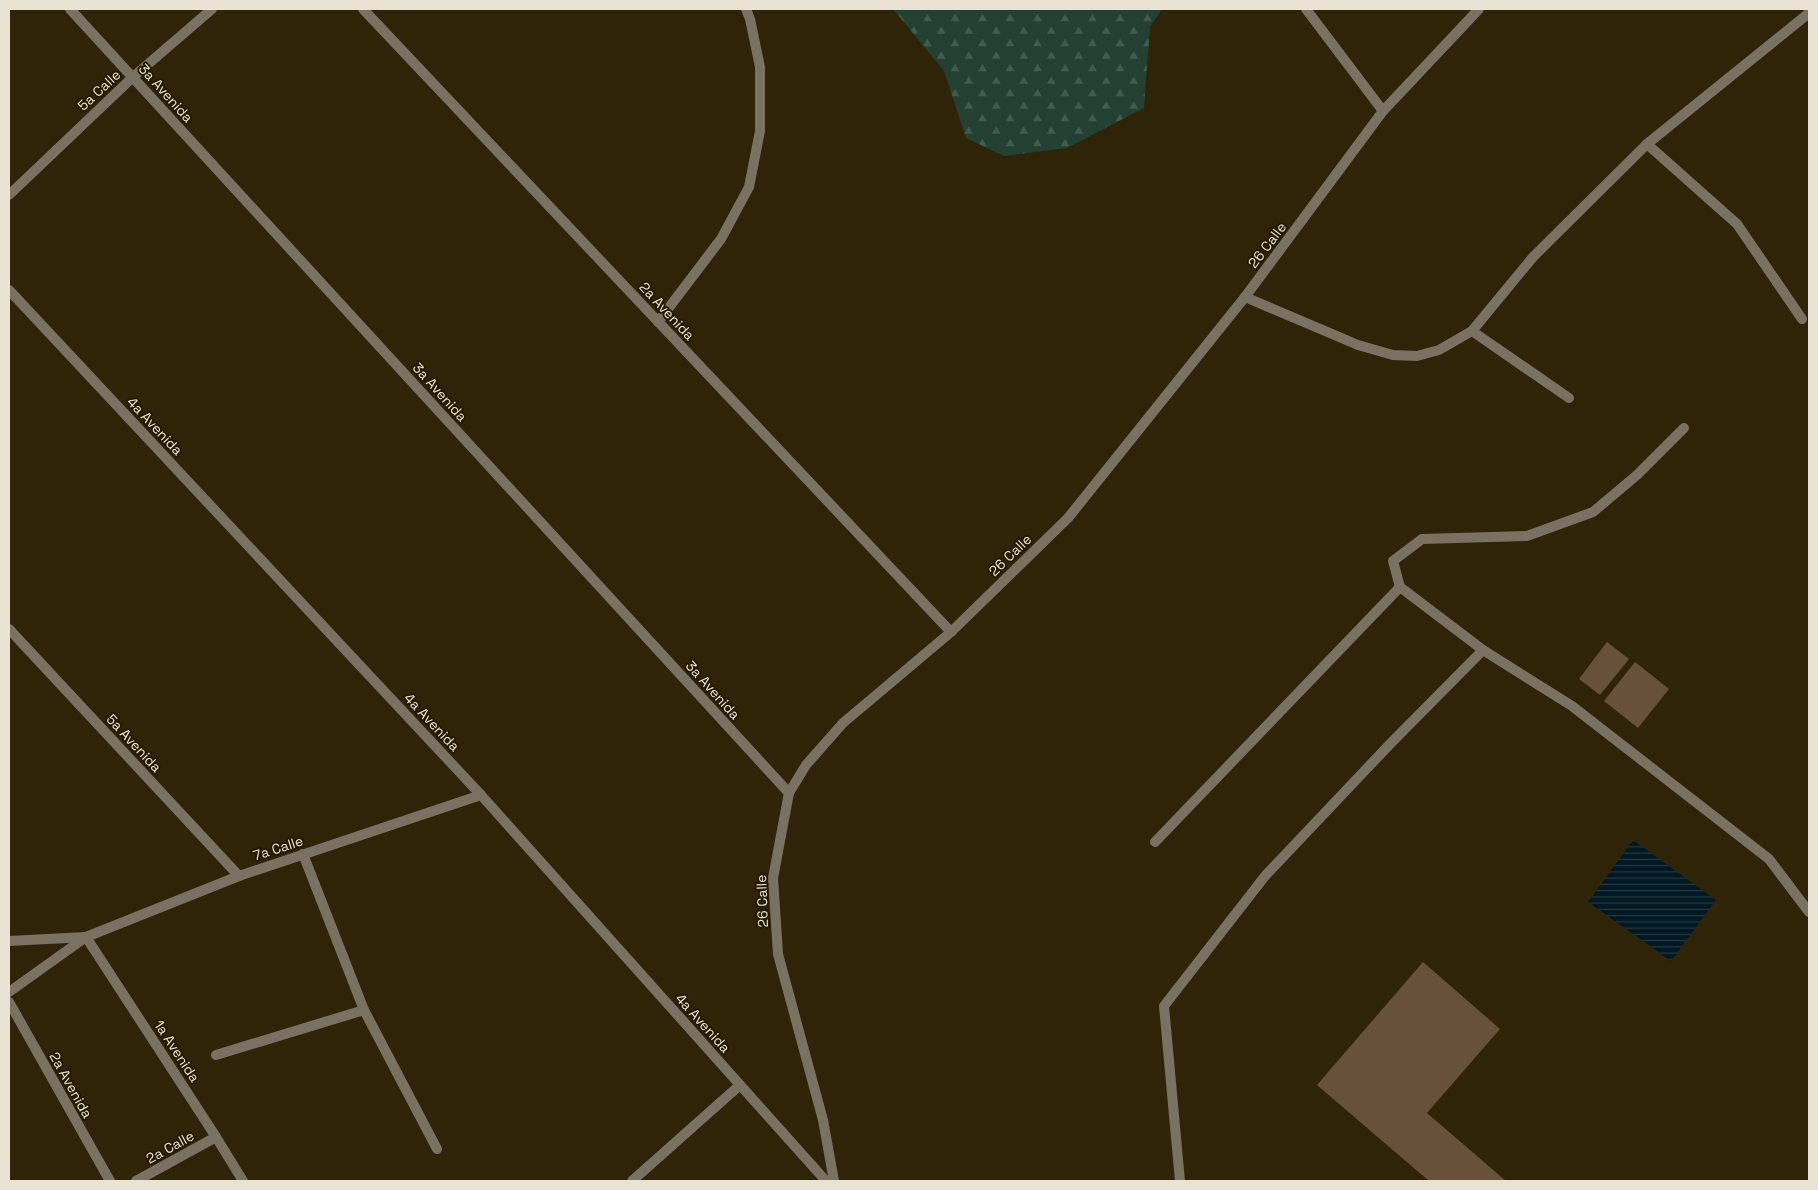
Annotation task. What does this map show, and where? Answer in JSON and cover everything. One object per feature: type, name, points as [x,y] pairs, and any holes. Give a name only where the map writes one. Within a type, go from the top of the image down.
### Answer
[{"type":"street","name":"3a Avenida","points":[[70,9],[789,793]]},
{"type":"street","name":"5a Calle","points":[[9,195],[133,77],[212,9]]},
{"type":"street","name":"2a Avenida","points":[[363,9],[951,632]]},
{"type":"street","points":[[658,322],[722,239],[748,186],[760,131],[760,66],[746,9]]},
{"type":"street","points":[[1306,9],[1383,111]]},
{"type":"street","name":"26 Calle","points":[[834,1181],[823,1120],[778,954],[773,878],[789,793],[806,765],[843,723],[951,632],[1068,518],[1245,297],[1383,111],[1479,9]]},
{"type":"street","points":[[1245,297],[1358,345],[1393,355],[1417,356],[1439,350],[1472,331],[1533,257],[1646,144],[1809,13]]},
{"type":"street","points":[[1646,144],[1736,224],[1802,319]]},
{"type":"street","name":"4a Avenida","points":[[9,290],[482,795],[826,1181]]},
{"type":"street","points":[[1472,331],[1569,398]]},
{"type":"street","points":[[1684,428],[1637,475],[1593,512],[1526,536],[1422,539],[1394,560],[1400,587],[1483,650],[1572,706],[1769,859],[1809,912]]},
{"type":"street","points":[[1155,842],[1400,587]]},
{"type":"street","name":"5a Avenida","points":[[9,629],[239,876]]},
{"type":"street","points":[[1178,1181],[1164,1006],[1265,876],[1390,744],[1483,650]]},
{"type":"street","name":"7a Calle","points":[[9,992],[86,937],[239,876],[482,795]]},
{"type":"street","points":[[304,854],[364,1010],[437,1149]]},
{"type":"street","name":"7a Calle","points":[[9,941],[86,937]]},
{"type":"street","name":"1a Avenida","points":[[86,937],[243,1181]]},
{"type":"street","name":"2a Avenida","points":[[9,1002],[110,1181]]},
{"type":"street","points":[[216,1055],[364,1010]]},
{"type":"street","points":[[632,1181],[740,1085]]},
{"type":"street","name":"2a Calle","points":[[136,1181],[216,1137]]},
{"type":"green space","points":[[893,9],[1162,9],[1150,27],[1144,108],[1067,148],[1004,156],[966,138],[944,71]]},
{"type":"water","points":[[1633,840],[1716,900],[1671,961],[1588,902]]},
{"type":"building","points":[[1607,642],[1629,659],[1600,695],[1579,679]]},
{"type":"building","points":[[1635,662],[1669,689],[1638,728],[1604,701]]},
{"type":"building","points":[[1423,962],[1500,1029],[1427,1113],[1506,1181],[1429,1181],[1317,1085]]}]
